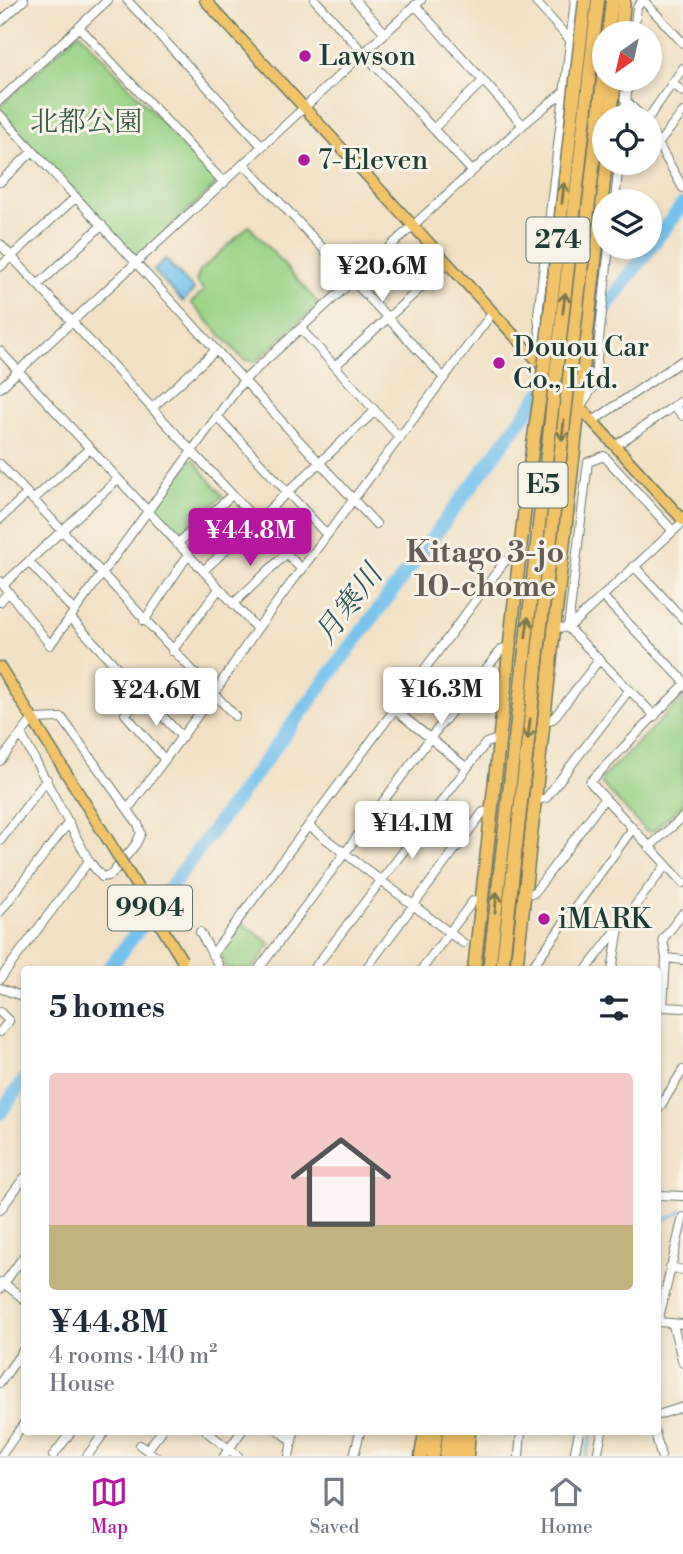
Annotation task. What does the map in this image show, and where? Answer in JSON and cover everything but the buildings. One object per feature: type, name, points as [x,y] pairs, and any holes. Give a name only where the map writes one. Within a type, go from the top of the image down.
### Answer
[{"type":"highway","name":"274","points":[[474,966],[528,479],[544,368],[585,0]]},
{"type":"highway","name":"E5","points":[[489,966],[598,0]]},
{"type":"highway","points":[[609,21],[612,0]]},
{"type":"highway","points":[[622,21],[624,0]]},
{"type":"highway","name":"E5","points":[[502,966],[602,91]]},
{"type":"highway","name":"274","points":[[516,966],[605,175]]},
{"type":"highway","points":[[413,1456],[416,1435]]},
{"type":"highway","points":[[421,1456],[424,1435]]},
{"type":"highway","points":[[433,1456],[436,1435]]},
{"type":"highway","points":[[446,1456],[449,1435]]},
{"type":"highway","points":[[457,1456],[460,1435]]},
{"type":"highway","points":[[467,1456],[469,1435]]},
{"type":"main road","points":[[205,0],[683,521]]},
{"type":"main road","name":"9904","points":[[0,667],[185,965]]},
{"type":"street","points":[[0,22],[24,0]]},
{"type":"street","points":[[0,100],[108,0]]},
{"type":"street","points":[[127,0],[262,146]]},
{"type":"street","points":[[315,0],[472,171]]},
{"type":"street","points":[[355,0],[385,33]]},
{"type":"street","points":[[534,0],[592,64]]},
{"type":"street","points":[[544,368],[538,316],[575,0]]},
{"type":"street","points":[[635,21],[637,7],[643,0],[683,43]]},
{"type":"street","points":[[0,388],[418,3],[523,125]]},
{"type":"street","points":[[79,27],[224,183]]},
{"type":"street","points":[[657,105],[683,68]]},
{"type":"street","points":[[433,129],[483,81]]},
{"type":"street","points":[[672,83],[683,92]]},
{"type":"street","points":[[617,91],[630,105]]},
{"type":"street","points":[[626,105],[627,91]]},
{"type":"street","points":[[4,586],[50,645],[146,510],[243,381],[472,171],[563,92]]},
{"type":"street","points":[[662,139],[683,112]]},
{"type":"street","points":[[0,115],[376,524]]},
{"type":"street","points":[[0,182],[33,151]]},
{"type":"street","points":[[662,151],[683,188]]},
{"type":"street","points":[[244,164],[444,378]]},
{"type":"street","points":[[0,267],[76,197]]},
{"type":"street","points":[[38,285],[102,225]]},
{"type":"street","points":[[0,244],[302,570]]},
{"type":"street","points":[[580,407],[594,386],[609,259]]},
{"type":"street","points":[[335,366],[448,263]]},
{"type":"street","points":[[128,809],[213,695],[257,629],[494,312]]},
{"type":"street","points":[[301,329],[400,438]]},
{"type":"street","points":[[152,408],[216,350]]},
{"type":"street","points":[[0,351],[257,629]]},
{"type":"street","points":[[593,421],[683,360]]},
{"type":"street","points":[[615,446],[683,400]]},
{"type":"street","points":[[674,407],[683,416]]},
{"type":"street","points":[[203,571],[375,411]]},
{"type":"street","points":[[218,416],[327,535]]},
{"type":"street","points":[[0,519],[90,449]]},
{"type":"street","points":[[568,628],[588,462],[604,456],[673,531]]},
{"type":"street","points":[[0,464],[234,716]]},
{"type":"street","points":[[0,602],[4,586],[118,478]]},
{"type":"street","points":[[177,544],[232,495]]},
{"type":"street","points":[[568,628],[683,521]]},
{"type":"street","points":[[233,604],[286,554]]},
{"type":"street","points":[[144,621],[188,555]]},
{"type":"street","points":[[212,955],[505,561]]},
{"type":"street","points":[[29,562],[182,737]]},
{"type":"street","points":[[634,566],[683,619]]},
{"type":"street","points":[[172,651],[219,589]]},
{"type":"street","points":[[602,596],[683,680]]},
{"type":"street","points":[[554,627],[568,628],[655,716]]},
{"type":"street","points":[[261,966],[431,737],[502,649],[511,646]]},
{"type":"street","points":[[543,722],[552,719],[599,660]]},
{"type":"street","points":[[683,686],[590,782],[683,883]]},
{"type":"street","points":[[535,801],[546,799],[629,690]]},
{"type":"street","points":[[144,696],[125,714],[165,761]]},
{"type":"street","points":[[395,710],[467,768]]},
{"type":"street","points":[[0,761],[21,734],[33,719],[62,718],[128,809],[141,833],[136,844],[107,877],[96,873],[21,734]]},
{"type":"street","points":[[316,966],[486,743],[500,738]]},
{"type":"street","points":[[0,841],[47,779]]},
{"type":"street","points":[[524,894],[534,893],[605,797]]},
{"type":"street","points":[[368,966],[483,812],[492,811]]},
{"type":"street","points":[[649,847],[683,817]]},
{"type":"street","points":[[0,912],[69,822]]},
{"type":"street","points":[[309,826],[463,943]]},
{"type":"street","points":[[533,966],[633,828]]},
{"type":"street","points":[[0,979],[89,862]]},
{"type":"street","points":[[589,966],[666,865]]},
{"type":"street","points":[[424,966],[473,901],[482,898]]},
{"type":"street","points":[[683,914],[663,939],[666,958],[663,1007],[683,1008]]},
{"type":"street","points":[[613,966],[620,925]]},
{"type":"street","points":[[200,932],[219,966]]},
{"type":"street","points":[[666,958],[683,960]]},
{"type":"street","points":[[0,988],[21,996]]},
{"type":"street","points":[[0,1012],[9,1021],[0,1032]]},
{"type":"street","points":[[661,1105],[683,1070]]},
{"type":"street","points":[[0,1210],[21,1182]]},
{"type":"street","points":[[661,1195],[683,1196]]},
{"type":"street","points":[[661,1308],[683,1217]]},
{"type":"street","points":[[21,1260],[1,1284],[21,1297]]},
{"type":"street","points":[[670,1267],[683,1270]]},
{"type":"street","points":[[661,1323],[683,1324]]},
{"type":"street","points":[[673,1325],[683,1363]]},
{"type":"street","points":[[0,1383],[21,1353]]},
{"type":"street","points":[[661,1414],[683,1407]]},
{"type":"street","points":[[1,1456],[21,1427]]},
{"type":"street","points":[[53,1456],[69,1435]]},
{"type":"street","points":[[87,1456],[103,1435]]},
{"type":"street","points":[[147,1450],[160,1435]]},
{"type":"street","points":[[210,1435],[227,1452],[238,1456]]},
{"type":"street","points":[[227,1452],[239,1435]]},
{"type":"street","points":[[354,1456],[358,1435]]},
{"type":"street","points":[[519,1456],[521,1435]]},
{"type":"street","points":[[574,1456],[578,1435]]},
{"type":"street","points":[[597,1456],[600,1435]]},
{"type":"street","points":[[656,1435],[661,1456]]},
{"type":"street","points":[[289,1456],[293,1436]]},
{"type":"green space","name":"北都公園","points":[[79,32],[218,183],[137,257],[0,111],[0,106]]},
{"type":"green space","points":[[249,226],[319,304],[257,361],[244,360],[191,303],[204,291],[196,281],[200,271]]},
{"type":"green space","points":[[190,460],[194,460],[223,496],[176,536],[154,508]]},
{"type":"green space","points":[[683,698],[683,804],[652,832],[646,831],[602,784],[602,778]]},
{"type":"green space","points":[[242,923],[271,944],[254,966],[225,966],[220,953]]},
{"type":"water","points":[[165,259],[194,290],[183,302],[154,271]]},
{"type":"waterway","name":"月寒川","points":[[111,966],[683,204]]},
{"type":"waterway","name":"月寒川","points":[[0,1113],[21,1084]]},
{"type":"waterway","points":[[663,1220],[683,1211]]},
{"type":"waterway","points":[[586,1456],[591,1435]]},
{"type":"place","name":"Lawson","points":[[305,56]]},
{"type":"place","name":"7-Eleven","points":[[304,160]]},
{"type":"place","name":"Douou Car Co., Ltd.","points":[[499,363]]},
{"type":"place","name":"iMARK","points":[[544,919]]},
{"type":"district","name":"Kitago 3-jo 10-chome","points":[[485,570]]}]
